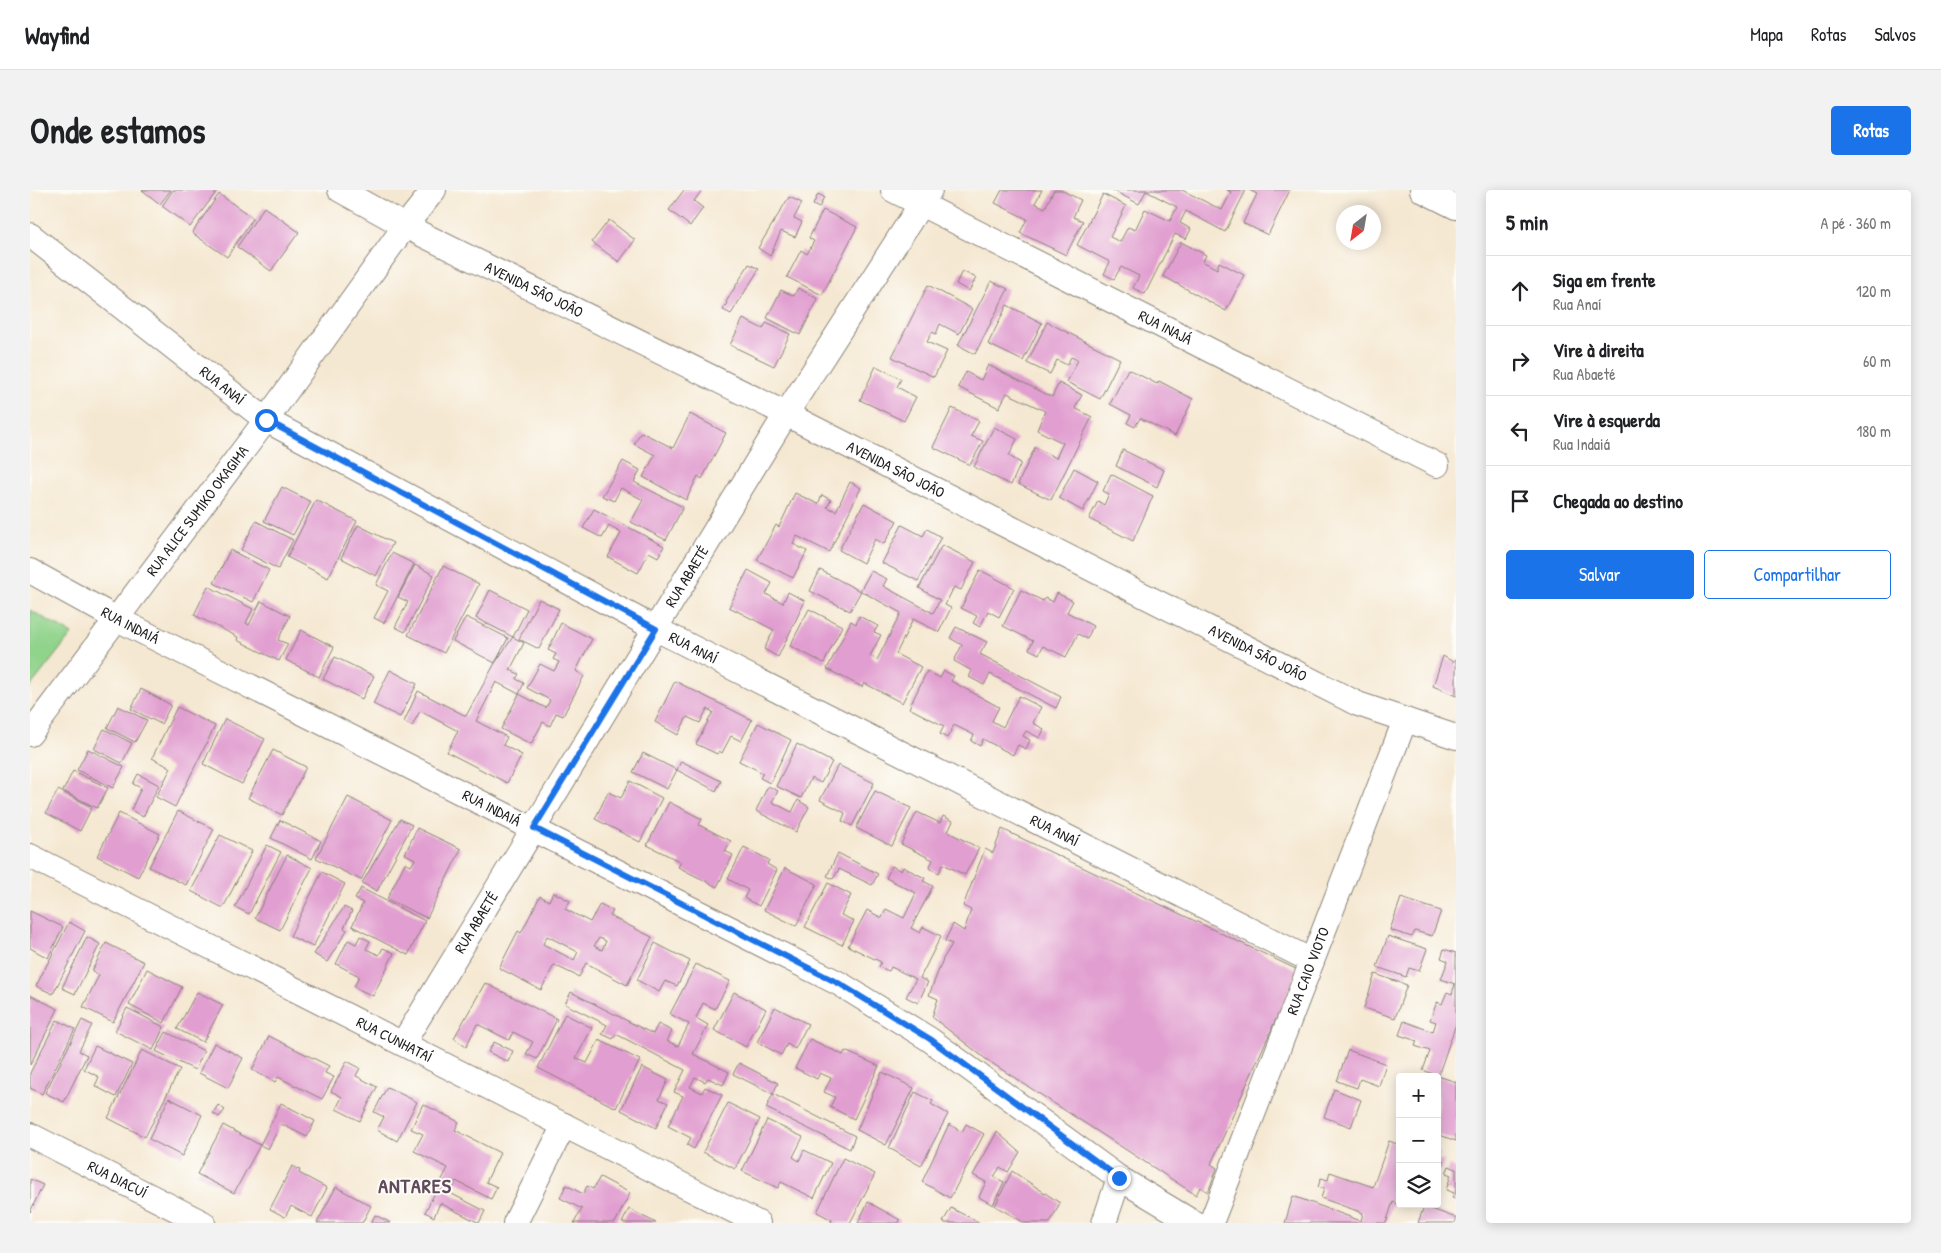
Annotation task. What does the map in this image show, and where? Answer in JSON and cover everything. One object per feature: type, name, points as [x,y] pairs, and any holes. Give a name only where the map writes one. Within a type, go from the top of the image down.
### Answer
[{"type":"street","name":"AVENIDA SÃO JOÃO","points":[[340,190],[405,226],[786,414],[1349,699],[1456,737]]},
{"type":"street","name":"RUA ALICE SUMIKO OKAGIMA","points":[[30,734],[266,420],[405,226],[434,190]]},
{"type":"street","name":"RUA INAJÁ","points":[[893,190],[926,197],[1436,465]]},
{"type":"street","points":[[1422,190],[1456,208]]},
{"type":"street","name":"RUA ABAETÉ","points":[[403,1043],[786,414],[926,197]]},
{"type":"street","name":"RUA ANAÍ","points":[[30,235],[266,420],[656,629],[1312,960]]},
{"type":"street","name":"RUA INDAIÁ","points":[[30,571],[117,618],[840,984],[930,1039],[1119,1178],[1194,1223]]},
{"type":"street","name":"RUA CAIO VIOTO","points":[[1211,1223],[1405,720]]},
{"type":"street","name":"RUA CUNHATAÍ","points":[[30,856],[758,1223]]},
{"type":"street","points":[[515,1223],[564,1125]]},
{"type":"street","name":"RUA DIACUÍ","points":[[30,1135],[203,1223]]},
{"type":"street","points":[[1104,1223],[1119,1178]]},
{"type":"green space","points":[[30,610],[72,634],[30,687]]},
{"type":"building","points":[[142,190],[171,190],[160,204]]},
{"type":"building","points":[[173,190],[218,190],[190,227],[162,206]]},
{"type":"building","points":[[684,190],[702,190],[694,201],[703,208],[690,226],[669,210]]},
{"type":"building","points":[[1002,190],[1042,190],[1035,203],[1045,208],[1054,190],[1061,190],[1081,200],[1073,217],[1083,221],[1066,255],[1020,233],[1027,219],[995,203]]},
{"type":"building","points":[[1112,190],[1182,190],[1222,210],[1231,192],[1227,190],[1246,190],[1225,232],[1186,211],[1180,223],[1191,229],[1186,239],[1175,234],[1145,294],[1133,288],[1139,276],[1121,267],[1114,279],[1104,274],[1110,262],[1077,245],[1103,194],[1126,206],[1110,237],[1120,242],[1128,227],[1135,230],[1145,209],[1170,221],[1177,207],[1146,191],[1139,204]]},
{"type":"building","points":[[1249,190],[1290,190],[1268,235],[1243,223],[1257,194]]},
{"type":"building","points":[[219,194],[253,218],[227,257],[192,233]]},
{"type":"building","points":[[818,194],[824,197],[819,208],[813,205]]},
{"type":"building","points":[[789,197],[802,203],[794,218],[802,222],[795,237],[781,231],[770,256],[758,248]]},
{"type":"building","points":[[264,207],[299,232],[271,271],[237,247]]},
{"type":"building","points":[[823,210],[857,227],[822,295],[787,277],[801,250],[807,254],[814,241],[809,238]]},
{"type":"building","points":[[609,220],[635,240],[619,262],[592,242]]},
{"type":"building","points":[[1181,242],[1206,255],[1203,262],[1217,269],[1219,262],[1244,275],[1226,311],[1163,276]]},
{"type":"building","points":[[749,264],[759,269],[731,314],[723,310]]},
{"type":"building","points":[[962,271],[976,278],[969,291],[956,284]]},
{"type":"building","points":[[991,281],[1008,289],[975,354],[958,345]]},
{"type":"building","points":[[928,285],[972,309],[959,334],[940,324],[936,334],[932,332],[927,342],[947,351],[934,377],[892,357]]},
{"type":"building","points":[[798,288],[818,299],[800,335],[767,318],[781,290],[794,296]]},
{"type":"building","points":[[1007,305],[1042,323],[1023,361],[988,344]]},
{"type":"building","points":[[743,319],[763,329],[766,323],[790,334],[774,366],[730,345]]},
{"type":"building","points":[[1047,322],[1120,359],[1100,399],[1067,382],[1078,360],[1071,357],[1067,365],[1057,360],[1050,374],[1027,363]]},
{"type":"building","points":[[988,365],[1052,397],[1059,383],[1082,395],[1075,408],[1092,417],[1051,500],[1018,484],[1035,447],[1056,458],[1063,443],[1037,430],[1045,411],[1007,393],[999,408],[958,387],[966,372],[981,380]]},
{"type":"building","points":[[876,366],[901,379],[897,387],[916,397],[904,421],[860,400]]},
{"type":"building","points":[[1128,369],[1157,384],[1159,381],[1193,399],[1175,436],[1140,418],[1135,427],[1127,423],[1131,415],[1110,404]]},
{"type":"building","points":[[952,408],[979,421],[971,436],[983,441],[970,465],[933,447]]},
{"type":"building","points":[[690,414],[726,433],[702,479],[698,476],[686,500],[643,477],[655,455],[634,444],[641,432],[673,448]]},
{"type":"building","points":[[994,427],[1017,439],[1009,456],[1021,463],[1011,485],[974,467]]},
{"type":"building","points":[[1123,450],[1164,470],[1157,487],[1116,466]]},
{"type":"building","points":[[623,461],[640,470],[634,482],[683,507],[666,540],[631,522],[643,500],[621,488],[614,501],[602,496]]},
{"type":"building","points":[[1074,468],[1098,481],[1083,511],[1059,498]]},
{"type":"building","points":[[1111,474],[1153,496],[1133,541],[1089,519],[1098,501],[1104,505],[1109,494],[1103,491]]},
{"type":"building","points":[[850,482],[861,488],[829,552],[797,536],[793,544],[807,551],[793,578],[757,560],[776,525],[779,527],[795,493],[818,504],[822,495],[831,500],[827,507],[836,511]]},
{"type":"building","points":[[282,487],[311,502],[293,535],[264,521]]},
{"type":"building","points":[[316,500],[357,521],[328,578],[287,557]]},
{"type":"building","points":[[864,503],[897,521],[884,544],[875,539],[863,563],[839,550]]},
{"type":"building","points":[[594,509],[664,546],[658,557],[649,552],[638,573],[608,557],[621,533],[609,526],[602,538],[583,528]]},
{"type":"building","points":[[256,521],[293,540],[278,569],[241,550]]},
{"type":"building","points":[[358,525],[393,543],[376,576],[341,558]]},
{"type":"building","points":[[902,525],[923,536],[927,529],[941,537],[918,581],[882,563]]},
{"type":"building","points":[[942,545],[975,562],[961,590],[954,587],[945,605],[951,608],[939,632],[913,619],[896,654],[921,667],[902,703],[864,683],[862,687],[827,669],[851,621],[856,624],[859,616],[878,626],[874,632],[881,635],[870,656],[877,660],[901,613],[861,591],[850,611],[810,591],[820,570],[860,591],[871,571],[887,579],[883,586],[933,613],[940,600],[919,588]]},
{"type":"building","points":[[230,550],[269,570],[253,602],[214,583]]},
{"type":"building","points":[[392,553],[414,564],[384,623],[374,618],[388,591],[376,585]]},
{"type":"building","points":[[415,565],[434,575],[405,632],[395,627],[408,602],[398,597]]},
{"type":"building","points":[[443,566],[479,584],[444,653],[408,635]]},
{"type":"building","points":[[748,570],[772,583],[766,594],[783,603],[788,592],[805,601],[778,657],[764,649],[774,630],[729,607]]},
{"type":"building","points":[[980,570],[1014,588],[999,617],[988,611],[980,627],[973,623],[977,616],[961,608]]},
{"type":"building","points":[[208,586],[253,609],[246,623],[249,625],[261,601],[290,616],[278,640],[288,644],[279,661],[237,640],[238,637],[194,615]]},
{"type":"building","points":[[490,590],[527,609],[513,637],[476,618]]},
{"type":"building","points":[[1021,590],[1043,601],[1045,598],[1053,602],[1057,593],[1073,601],[1067,612],[1093,626],[1087,639],[1078,634],[1066,657],[1043,646],[1039,654],[1029,649],[1033,641],[1003,626]]},
{"type":"building","points":[[539,599],[559,609],[539,649],[519,639]]},
{"type":"building","points":[[809,609],[842,626],[824,663],[790,646]]},
{"type":"building","points":[[466,617],[508,638],[495,663],[453,641]]},
{"type":"building","points":[[561,623],[592,639],[576,671],[584,676],[563,716],[556,713],[550,726],[543,722],[531,744],[501,729],[519,694],[546,708],[550,700],[527,688],[540,664],[554,671],[559,662],[553,659],[556,654],[548,650]]},
{"type":"building","points":[[956,627],[987,642],[980,654],[1061,697],[1056,708],[990,674],[984,685],[969,677],[972,671],[954,661],[962,645],[950,638]]},
{"type":"building","points":[[301,630],[334,647],[319,677],[286,660]]},
{"type":"building","points":[[513,637],[524,643],[510,670],[519,674],[516,679],[524,683],[519,694],[496,682],[476,721],[507,737],[503,745],[522,755],[507,783],[447,752],[458,731],[420,711],[412,726],[404,722],[418,691],[466,716],[495,663]]},
{"type":"building","points":[[1443,656],[1453,662],[1456,658],[1456,696],[1433,686]]},
{"type":"building","points":[[335,657],[374,676],[362,699],[323,679]]},
{"type":"building","points":[[390,670],[417,684],[400,717],[373,704]]},
{"type":"building","points":[[927,671],[940,678],[944,671],[954,676],[951,681],[999,707],[992,721],[1003,727],[1019,696],[1041,707],[1033,723],[1044,729],[1040,738],[1026,731],[1023,736],[1030,740],[1026,749],[1018,745],[1013,755],[983,739],[980,746],[971,741],[974,735],[954,725],[947,738],[940,734],[944,726],[909,708]]},
{"type":"building","points":[[675,681],[752,720],[741,741],[731,736],[722,753],[719,751],[717,754],[696,744],[713,712],[707,709],[700,723],[687,717],[678,735],[655,722]]},
{"type":"building","points":[[141,689],[171,705],[161,724],[131,709]]},
{"type":"building","points":[[118,706],[147,720],[135,742],[107,728]]},
{"type":"building","points":[[177,707],[215,726],[175,807],[156,797],[171,768],[152,758]]},
{"type":"building","points":[[225,719],[265,739],[242,784],[203,764]]},
{"type":"building","points":[[758,723],[791,740],[770,783],[760,778],[763,773],[739,761]]},
{"type":"building","points":[[104,729],[132,743],[122,763],[94,749]]},
{"type":"building","points":[[797,744],[832,762],[821,783],[811,778],[801,798],[776,786]]},
{"type":"building","points":[[88,749],[124,767],[113,788],[77,770]]},
{"type":"building","points":[[273,750],[306,767],[282,815],[248,798]]},
{"type":"building","points":[[643,753],[677,770],[667,789],[633,772]]},
{"type":"building","points":[[681,761],[721,781],[716,791],[677,770]]},
{"type":"building","points":[[838,765],[874,783],[852,826],[842,821],[845,813],[820,800]]},
{"type":"building","points":[[73,771],[108,788],[97,808],[63,791]]},
{"type":"building","points":[[138,774],[159,785],[143,817],[131,810],[141,788],[133,784]]},
{"type":"building","points":[[630,781],[662,798],[640,842],[595,819],[608,792],[621,798]]},
{"type":"building","points":[[768,786],[778,791],[772,802],[792,812],[798,800],[809,807],[796,832],[756,811]]},
{"type":"building","points":[[58,790],[92,807],[80,831],[46,813]]},
{"type":"building","points":[[875,791],[911,808],[892,846],[856,828]]},
{"type":"building","points":[[348,797],[392,820],[361,880],[316,858]]},
{"type":"building","points":[[669,802],[702,819],[699,825],[731,841],[725,851],[733,855],[717,887],[678,867],[681,862],[647,845]]},
{"type":"building","points":[[178,811],[214,829],[186,885],[149,867]]},
{"type":"building","points":[[917,812],[940,823],[943,816],[953,821],[948,832],[979,848],[965,875],[943,864],[939,873],[929,868],[933,860],[901,844]]},
{"type":"building","points":[[119,813],[160,834],[138,877],[97,856]]},
{"type":"building","points":[[400,819],[412,825],[377,891],[362,883]]},
{"type":"building","points":[[280,820],[321,841],[312,859],[271,838]]},
{"type":"building","points":[[417,828],[461,849],[427,918],[387,899],[405,863],[411,866],[415,859],[405,854]]},
{"type":"building","points":[[1002,829],[1298,970],[1211,1164],[1217,1168],[1208,1192],[1200,1187],[1196,1195],[987,1060],[932,1017],[938,999],[929,995],[943,959],[952,944],[945,941],[953,924],[964,931],[971,910],[963,906],[985,849],[993,853]]},
{"type":"building","points":[[220,835],[252,851],[223,908],[191,891]]},
{"type":"building","points":[[267,845],[281,852],[249,914],[235,907]]},
{"type":"building","points":[[744,847],[769,860],[767,864],[777,870],[759,906],[744,898],[748,890],[728,879]]},
{"type":"building","points":[[838,853],[878,874],[872,885],[839,869],[833,879],[827,876]]},
{"type":"building","points":[[287,855],[312,868],[280,930],[255,918]]},
{"type":"building","points":[[892,866],[901,871],[903,867],[925,878],[923,881],[933,886],[911,928],[920,933],[923,927],[941,936],[920,978],[928,982],[918,1003],[906,997],[916,979],[891,967],[889,971],[879,967],[881,962],[848,946],[867,910],[882,918],[886,909],[904,918],[916,893],[886,878]]},
{"type":"building","points":[[785,868],[817,884],[796,926],[764,910]]},
{"type":"building","points":[[322,872],[345,884],[313,947],[290,936]]},
{"type":"building","points":[[828,883],[851,895],[841,915],[854,921],[842,945],[805,927]]},
{"type":"building","points":[[361,888],[425,921],[408,955],[352,926],[363,903],[355,899]]},
{"type":"building","points":[[553,892],[570,901],[565,909],[590,922],[600,904],[613,911],[610,916],[652,937],[627,985],[586,963],[579,977],[554,965],[541,990],[499,968],[518,931],[521,933],[540,896],[549,901]],"holes":[[[547,936],[578,952],[574,960],[543,944]],[[599,938],[606,941],[602,950],[594,946]]]},
{"type":"building","points":[[1401,898],[1441,911],[1432,936],[1415,931],[1412,937],[1390,930]]},
{"type":"building","points":[[344,907],[352,911],[344,928],[347,930],[327,962],[314,954]]},
{"type":"building","points":[[30,911],[63,927],[48,958],[30,948]]},
{"type":"building","points":[[69,922],[85,931],[53,994],[36,986]]},
{"type":"building","points":[[360,936],[370,941],[366,949],[379,955],[383,948],[394,953],[373,996],[354,987],[359,976],[336,964],[348,940],[356,944]]},
{"type":"building","points":[[1388,936],[1427,949],[1419,971],[1409,968],[1406,977],[1377,967]]},
{"type":"building","points":[[87,937],[100,944],[75,994],[62,988]]},
{"type":"building","points":[[106,943],[144,962],[113,1022],[83,1007],[99,975],[92,971]]},
{"type":"building","points":[[655,943],[690,961],[677,986],[665,981],[659,992],[637,980]]},
{"type":"building","points":[[1444,949],[1456,953],[1456,1024],[1439,1073],[1430,1073],[1423,1070],[1430,1051],[1415,1046],[1417,1041],[1399,1035],[1404,1021],[1433,1032],[1436,1022],[1430,1020],[1437,1002],[1442,1004],[1447,992],[1452,994],[1455,984],[1441,979],[1448,961],[1441,958]]},
{"type":"building","points":[[696,964],[730,981],[715,1009],[703,1003],[696,1018],[708,1025],[693,1054],[729,1072],[723,1085],[708,1078],[705,1082],[695,1077],[690,1087],[702,1093],[705,1087],[722,1095],[694,1149],[687,1145],[691,1138],[668,1126],[683,1096],[674,1092],[685,1070],[616,1034],[613,1039],[602,1034],[607,1025],[565,1004],[571,992],[653,1034],[658,1024],[672,1031],[667,1041],[678,1046],[689,1024],[670,1014]]},
{"type":"building","points":[[147,969],[182,987],[164,1023],[129,1005]]},
{"type":"building","points":[[1375,974],[1407,985],[1395,1018],[1364,1008]]},
{"type":"building","points":[[485,983],[557,1019],[537,1059],[526,1054],[533,1042],[513,1032],[509,1040],[477,1024],[466,1047],[454,1038]]},
{"type":"building","points":[[197,992],[223,1005],[203,1042],[177,1029]]},
{"type":"building","points":[[734,992],[766,1009],[746,1047],[714,1030]]},
{"type":"building","points":[[30,995],[58,1009],[30,1065]]},
{"type":"building","points":[[775,1007],[808,1024],[795,1049],[787,1044],[781,1055],[757,1042]]},
{"type":"building","points":[[127,1008],[164,1027],[153,1050],[115,1031]]},
{"type":"building","points":[[565,1014],[592,1028],[576,1058],[587,1063],[599,1040],[640,1060],[616,1108],[538,1068]]},
{"type":"building","points":[[57,1020],[75,1029],[42,1094],[30,1088],[30,1073]]},
{"type":"building","points":[[82,1020],[92,1025],[79,1051],[87,1055],[64,1102],[45,1093]]},
{"type":"building","points":[[166,1032],[204,1051],[195,1070],[156,1051]]},
{"type":"building","points":[[269,1036],[329,1066],[325,1073],[334,1077],[322,1099],[278,1077],[275,1082],[252,1070]]},
{"type":"building","points":[[810,1039],[843,1055],[845,1051],[879,1066],[854,1119],[830,1107],[835,1097],[824,1092],[831,1078],[820,1073],[817,1079],[795,1068]]},
{"type":"building","points":[[494,1042],[513,1051],[508,1062],[488,1052]]},
{"type":"building","points":[[214,1043],[243,1058],[228,1088],[199,1073]]},
{"type":"building","points":[[95,1046],[132,1064],[116,1097],[95,1086],[99,1077],[84,1069]]},
{"type":"building","points":[[142,1050],[180,1069],[145,1137],[108,1118]]},
{"type":"building","points":[[1348,1050],[1386,1064],[1379,1086],[1360,1079],[1357,1088],[1337,1081]]},
{"type":"building","points":[[347,1061],[360,1068],[356,1076],[377,1087],[360,1121],[336,1109],[342,1097],[331,1091]]},
{"type":"building","points":[[739,1063],[778,1083],[773,1094],[733,1074]]},
{"type":"building","points":[[642,1067],[668,1080],[659,1099],[668,1103],[656,1128],[621,1110]]},
{"type":"building","points":[[882,1072],[914,1088],[886,1145],[857,1130]]},
{"type":"building","points":[[1441,1077],[1456,1082],[1456,1141],[1441,1135]]},
{"type":"building","points":[[387,1087],[417,1102],[397,1141],[377,1130],[384,1117],[374,1112]]},
{"type":"building","points":[[1334,1089],[1361,1100],[1351,1127],[1324,1117]]},
{"type":"building","points":[[915,1092],[933,1101],[931,1104],[948,1114],[921,1166],[889,1148]]},
{"type":"building","points":[[773,1094],[855,1136],[850,1149],[766,1108]]},
{"type":"building","points":[[169,1098],[202,1115],[182,1156],[149,1139]]},
{"type":"building","points":[[281,1103],[315,1121],[307,1137],[281,1124],[268,1149],[260,1145]]},
{"type":"building","points":[[728,1103],[760,1119],[735,1169],[703,1152]]},
{"type":"building","points":[[423,1104],[459,1122],[455,1130],[500,1153],[486,1182],[497,1187],[491,1199],[456,1181],[450,1193],[485,1211],[479,1223],[440,1203],[434,1217],[425,1212],[448,1168],[414,1151],[423,1134],[411,1129]]},
{"type":"building","points":[[218,1105],[225,1110],[219,1117],[213,1113]]},
{"type":"building","points":[[767,1120],[803,1137],[793,1157],[799,1161],[804,1150],[831,1163],[814,1198],[781,1182],[778,1188],[742,1171]]},
{"type":"building","points":[[949,1124],[962,1132],[966,1124],[984,1134],[950,1198],[922,1182]]},
{"type":"building","points":[[223,1125],[260,1145],[234,1193],[197,1174]]},
{"type":"building","points":[[997,1132],[1020,1152],[1008,1172],[1000,1167],[994,1177],[1004,1182],[993,1205],[979,1197],[986,1182],[973,1175]]},
{"type":"building","points":[[1389,1141],[1396,1144],[1396,1203],[1393,1202],[1386,1223],[1285,1223],[1293,1196],[1361,1221],[1363,1213],[1321,1198],[1324,1189],[1318,1187],[1321,1178],[1328,1180],[1330,1172],[1373,1187]]},
{"type":"building","points":[[843,1158],[875,1174],[850,1223],[831,1223],[832,1220],[817,1212]]},
{"type":"building","points":[[1441,1160],[1444,1161],[1441,1171]]},
{"type":"building","points":[[292,1166],[300,1170],[299,1173],[327,1188],[312,1217],[291,1206],[285,1217],[270,1209]]},
{"type":"building","points":[[1449,1166],[1456,1169],[1456,1199],[1452,1198],[1454,1193],[1446,1190],[1451,1175],[1446,1173]]},
{"type":"building","points":[[1012,1171],[1060,1203],[1050,1223],[1025,1223],[995,1206]]},
{"type":"building","points":[[600,1177],[630,1193],[615,1223],[574,1223],[582,1209],[560,1198],[566,1185],[583,1194],[587,1186],[593,1189]]},
{"type":"building","points":[[30,1179],[43,1185],[30,1212]]},
{"type":"building","points":[[336,1187],[371,1206],[362,1223],[317,1223]]},
{"type":"building","points":[[868,1202],[900,1220],[899,1223],[858,1223]]},
{"type":"building","points":[[951,1208],[980,1223],[943,1222]]},
{"type":"building","points":[[1423,1208],[1429,1208],[1456,1218],[1456,1223],[1418,1223]]},
{"type":"building","points":[[629,1209],[656,1223],[622,1223]]},
{"type":"building","points":[[375,1215],[391,1223],[371,1223]]},
{"type":"district","name":"ANTARES","points":[[415,1186]]},
{"type":"route","points":[[266,420],[656,629],[534,828],[840,984],[930,1039],[1119,1178]]}]
